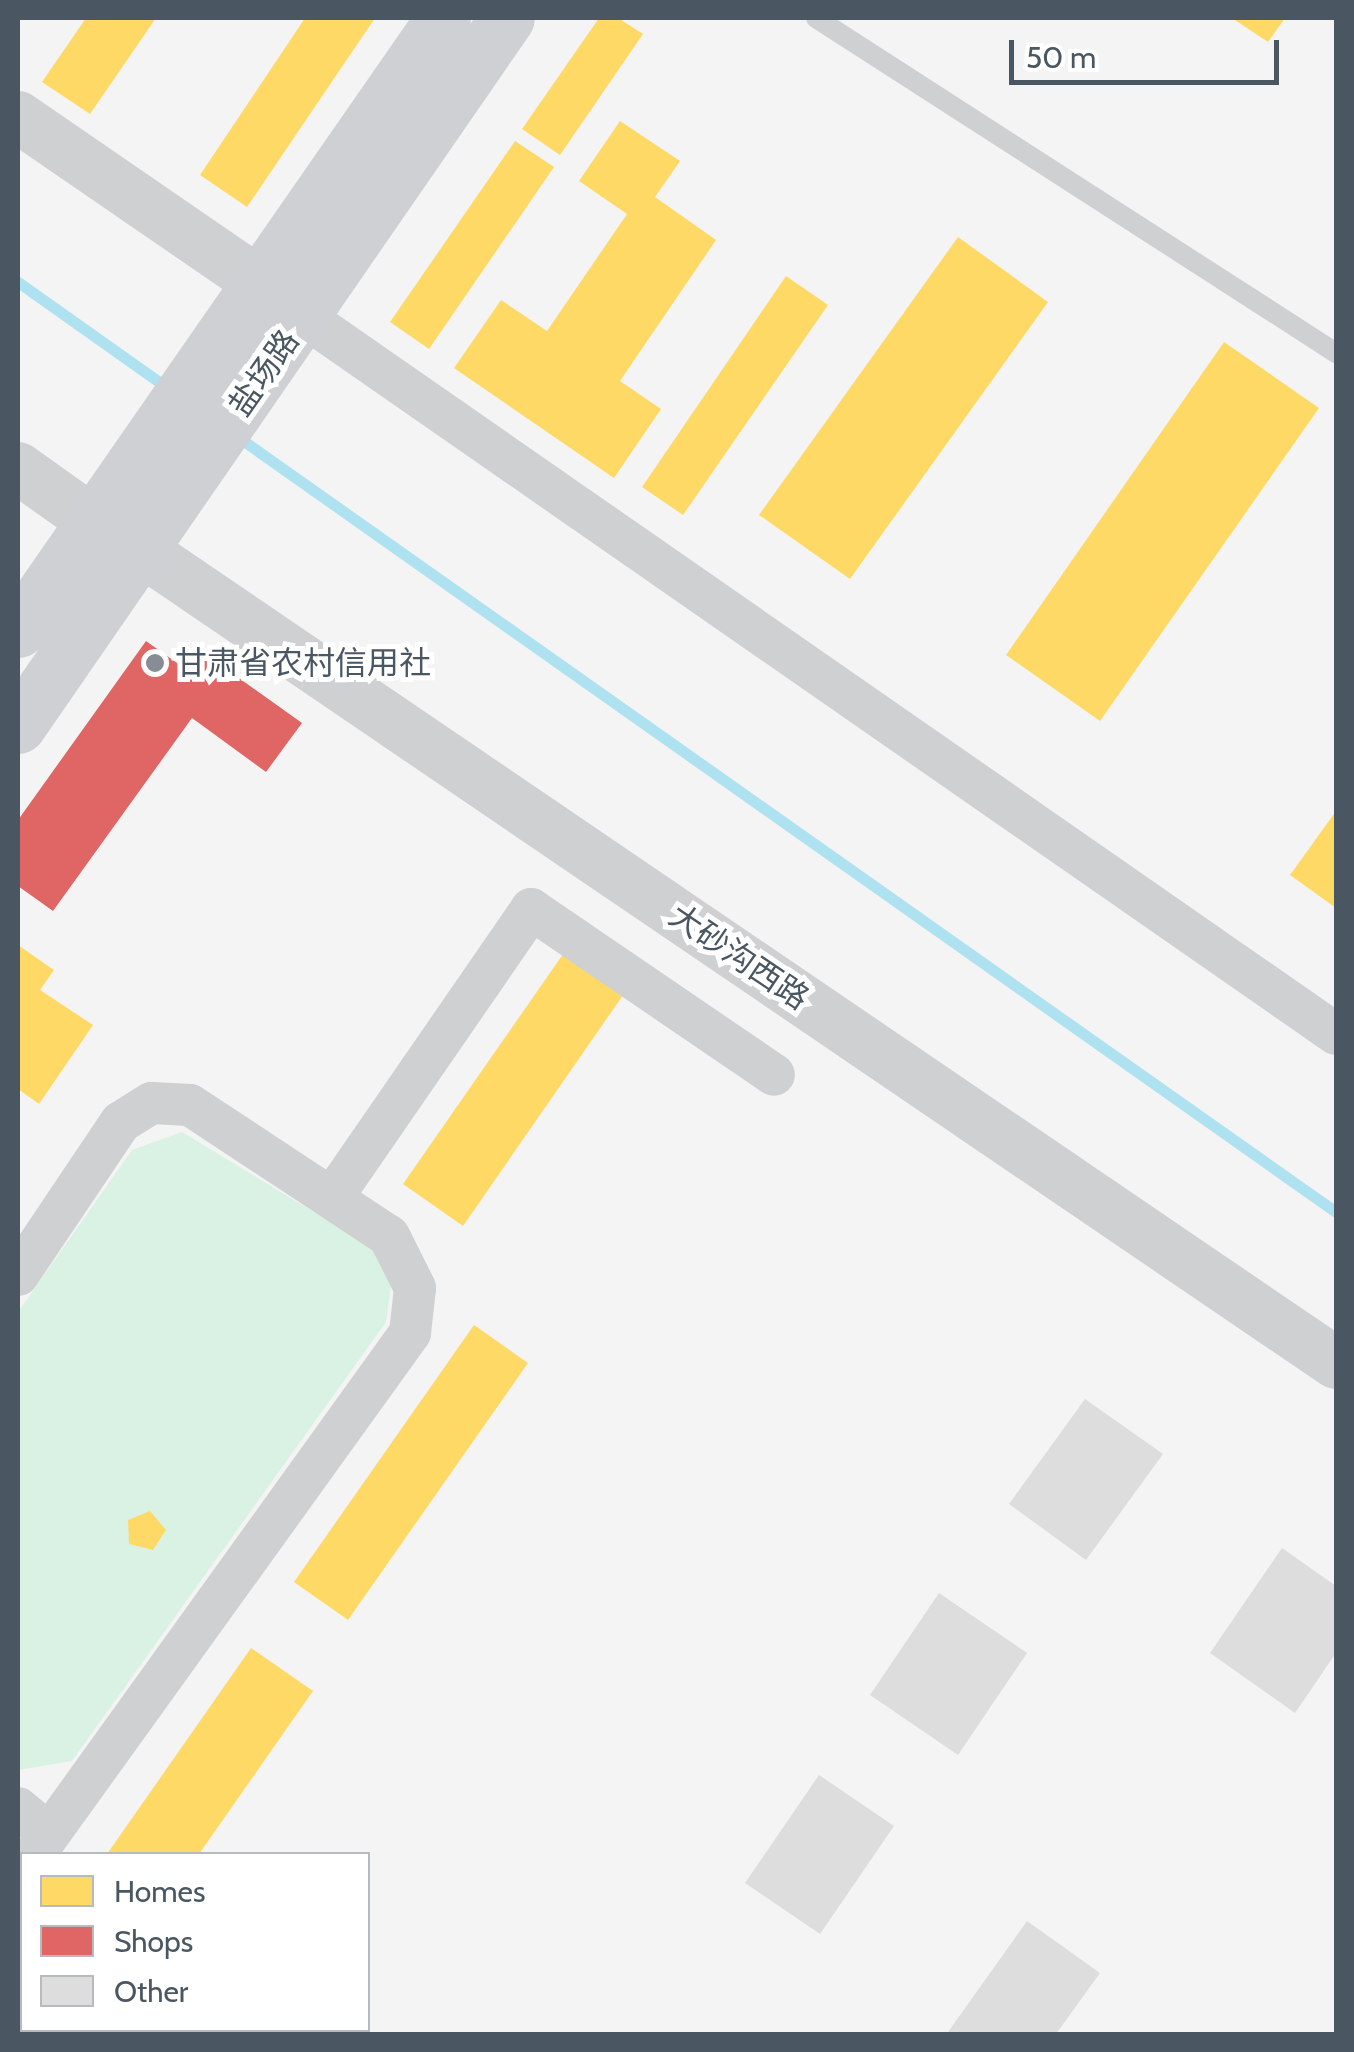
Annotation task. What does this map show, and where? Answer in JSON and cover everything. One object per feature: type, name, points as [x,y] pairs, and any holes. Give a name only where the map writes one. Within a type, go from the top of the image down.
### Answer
[{"type":"main road","name":"盐场路","points":[[282,300],[443,18]]},
{"type":"main road","name":"盐场路","points":[[18,630],[128,474],[242,357],[282,300],[507,18]]},
{"type":"main road","name":"盐场路","points":[[18,726],[171,506],[242,357]]},
{"type":"street","points":[[18,117],[1336,1034]]},
{"type":"street","points":[[18,468],[94,522]]},
{"type":"street","name":"大砂沟西路","points":[[141,550],[1336,1364]]},
{"type":"street","points":[[332,1198],[531,909],[774,1075]]},
{"type":"street","points":[[18,1275],[121,1122],[152,1103],[190,1105],[389,1236],[415,1288],[410,1333],[34,1832]]},
{"type":"lane","points":[[816,18],[1336,354]]},
{"type":"green space","points":[[182,1132],[380,1252],[392,1280],[386,1322],[72,1761],[18,1770],[18,1312],[132,1150]]},
{"type":"building: Homes","points":[[86,18],[156,18],[90,114],[42,82]]},
{"type":"building: Homes","points":[[305,18],[375,18],[247,207],[200,175]]},
{"type":"building: Homes","points":[[599,18],[618,18],[643,34],[560,155],[522,129]]},
{"type":"building: Homes","points":[[1232,18],[1285,18],[1268,42]]},
{"type":"building: Homes","points":[[620,121],[680,161],[655,197],[716,240],[620,381],[661,409],[614,478],[454,368],[501,300],[547,331],[627,214],[579,181]]},
{"type":"building: Homes","points":[[515,141],[554,167],[429,349],[390,322]]},
{"type":"building: Homes","points":[[958,237],[1048,302],[850,579],[759,515]]},
{"type":"building: Homes","points":[[786,276],[828,305],[683,515],[642,487]]},
{"type":"building: Homes","points":[[1224,342],[1319,408],[1100,721],[1006,655]]},
{"type":"building: Homes","points":[[1336,811],[1336,908],[1290,875]]},
{"type":"building: Homes","points":[[18,945],[54,970],[40,990],[93,1025],[39,1104],[18,1089]]},
{"type":"building: Homes","points":[[568,947],[628,988],[463,1226],[403,1184]]},
{"type":"building: Homes","points":[[474,1325],[528,1363],[348,1620],[294,1582]]},
{"type":"building: Homes","points":[[150,1511],[166,1530],[153,1550],[129,1544],[128,1520]]},
{"type":"building: Homes","points":[[251,1648],[313,1691],[200,1852],[108,1852]]},
{"type":"building: Shops","points":[[146,641],[191,673],[205,654],[302,723],[266,772],[192,718],[53,911],[18,886],[18,820]]},
{"type":"building: Other","points":[[1085,1399],[1163,1454],[1086,1560],[1009,1504]]},
{"type":"building: Other","points":[[1282,1548],[1336,1586],[1336,1653],[1295,1713],[1210,1653]]},
{"type":"building: Other","points":[[939,1593],[1027,1653],[958,1755],[870,1695]]},
{"type":"building: Other","points":[[819,1775],[894,1826],[820,1934],[745,1883]]},
{"type":"building: Other","points":[[1027,1921],[1100,1973],[1056,2034],[948,2032]]},
{"type":"waterway","points":[[18,282],[169,389]]},
{"type":"waterway","points":[[238,437],[1336,1212]]},
{"type":"place","name":"甘肃省农村信用社","points":[[155,663]]}]
